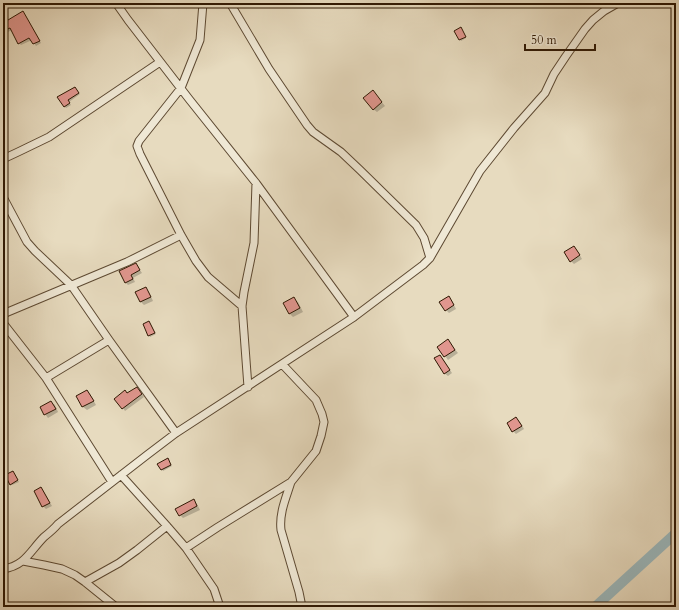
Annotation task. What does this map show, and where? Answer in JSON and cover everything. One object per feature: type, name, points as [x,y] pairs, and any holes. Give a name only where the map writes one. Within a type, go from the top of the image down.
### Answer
[{"type":"street","points":[[116,3],[160,62],[256,183],[354,316]]},
{"type":"street","points":[[203,3],[200,40],[181,88],[139,140],[137,146],[181,235],[196,261],[208,277],[242,306]]},
{"type":"street","points":[[230,3],[269,69],[307,125],[313,132],[341,152],[416,226],[424,238],[430,258]]},
{"type":"street","points":[[3,569],[14,567],[23,562],[48,534],[176,433],[354,316],[423,265],[430,258],[480,171],[514,128],[545,93],[554,74],[585,29],[604,11],[618,3]]},
{"type":"street","points":[[3,159],[49,137],[160,62]]},
{"type":"street","points":[[248,387],[242,306],[254,243],[256,183]]},
{"type":"street","points":[[3,197],[27,242],[71,286],[176,433]]},
{"type":"street","points":[[3,314],[127,262],[181,235]]},
{"type":"street","points":[[3,323],[46,378],[112,482]]},
{"type":"street","points":[[46,378],[109,340]]},
{"type":"street","points":[[186,548],[291,482],[316,451],[324,422],[322,414],[316,400],[282,364]]},
{"type":"street","points":[[121,475],[186,548],[214,589],[220,607]]},
{"type":"street","points":[[291,482],[281,513],[280,522],[302,607]]},
{"type":"street","points":[[85,582],[119,564],[167,526]]},
{"type":"street","points":[[23,562],[62,569],[75,575],[116,607]]},
{"type":"building","points":[[23,11],[40,41],[33,44],[29,38],[18,44],[10,28],[3,31],[3,23]]},
{"type":"building","points":[[461,27],[466,37],[459,40],[454,31]]},
{"type":"building","points":[[75,87],[79,93],[68,100],[70,103],[64,107],[57,97]]},
{"type":"building","points":[[373,90],[382,102],[373,110],[363,98]]},
{"type":"building","points":[[574,246],[580,255],[570,262],[564,252]]},
{"type":"building","points":[[136,263],[140,270],[131,275],[133,279],[125,283],[119,271]]},
{"type":"building","points":[[146,287],[151,297],[140,302],[135,292]]},
{"type":"building","points":[[449,296],[454,305],[445,311],[439,302]]},
{"type":"building","points":[[294,297],[300,308],[289,314],[283,303]]},
{"type":"building","points":[[149,321],[155,333],[148,336],[143,324]]},
{"type":"building","points":[[448,339],[455,350],[444,357],[437,347]]},
{"type":"building","points":[[440,355],[450,370],[444,374],[434,358]]},
{"type":"building","points":[[137,387],[142,394],[122,409],[114,399],[125,390],[127,393]]},
{"type":"building","points":[[87,390],[94,401],[82,407],[76,396]]},
{"type":"building","points":[[51,401],[56,409],[44,415],[40,407]]},
{"type":"building","points":[[516,417],[522,426],[512,432],[507,423]]},
{"type":"building","points":[[168,458],[171,465],[161,470],[157,464]]},
{"type":"building","points":[[13,471],[18,480],[10,485],[5,475]]},
{"type":"building","points":[[41,487],[50,503],[42,507],[34,491]]},
{"type":"building","points":[[194,499],[197,506],[179,516],[175,509]]},
{"type":"waterway","points":[[595,607],[676,533]]}]
